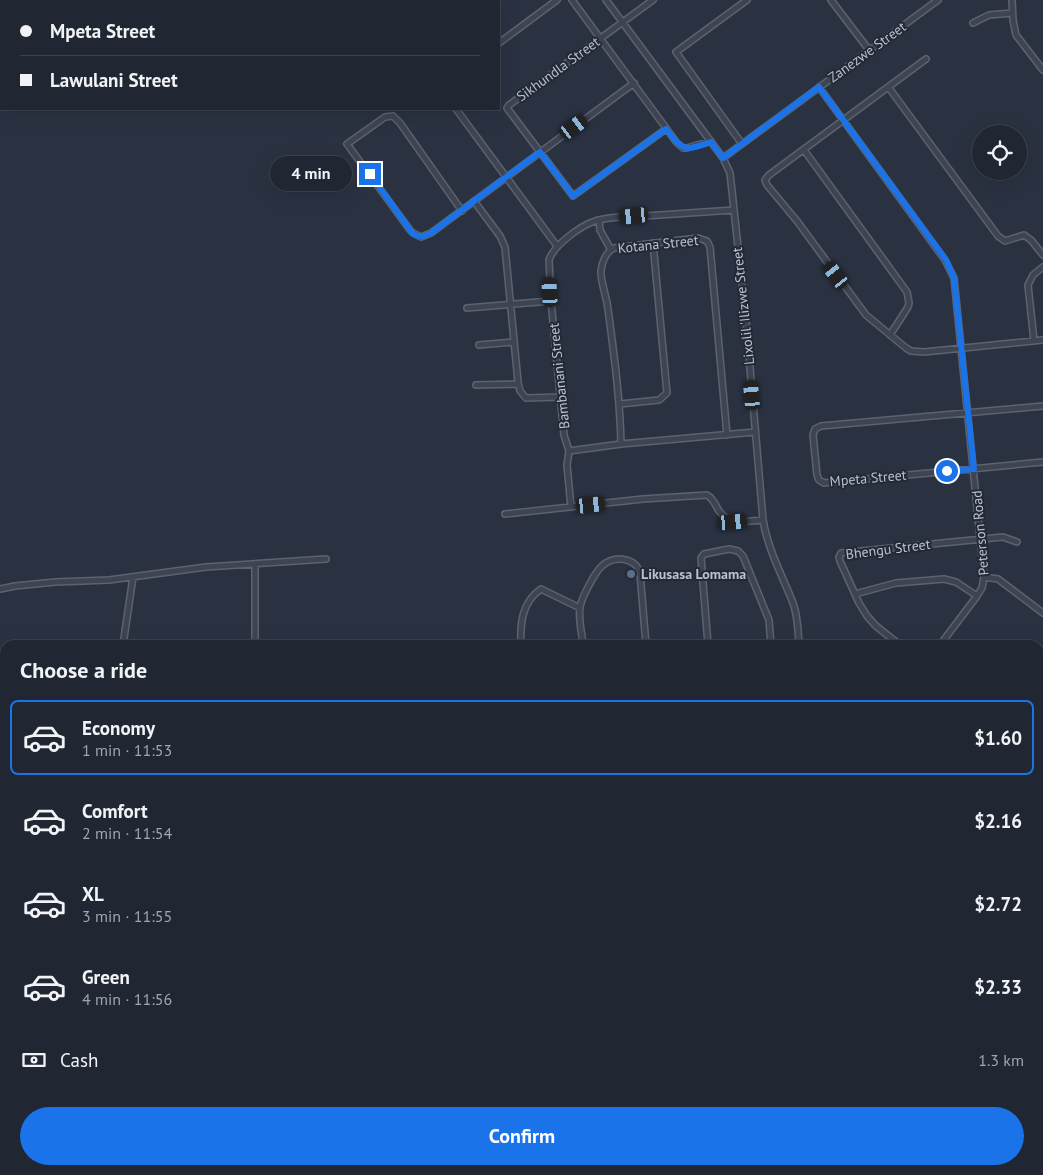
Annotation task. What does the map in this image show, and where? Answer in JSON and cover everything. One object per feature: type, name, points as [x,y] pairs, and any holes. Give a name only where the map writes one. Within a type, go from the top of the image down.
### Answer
[{"type":"street","points":[[500,42],[557,0]]},
{"type":"street","points":[[572,0],[677,143],[683,148],[711,142]]},
{"type":"street","name":"Lixolil 'Ilizwe Street","points":[[606,0],[723,158],[730,173],[763,520],[768,544],[796,613],[799,640]]},
{"type":"street","name":"Sikhundla Street","points":[[653,0],[507,108],[573,196],[666,129]]},
{"type":"street","points":[[742,144],[676,52],[747,0]]},
{"type":"street","points":[[831,0],[869,50]]},
{"type":"street","name":"Zanezwe Street","points":[[723,158],[938,0]]},
{"type":"street","points":[[1012,0],[1016,35],[1043,70]]},
{"type":"street","points":[[973,23],[989,15],[1012,13]]},
{"type":"street","points":[[926,59],[769,175],[765,180],[767,185],[797,221],[866,315],[906,348],[917,352],[1043,340]]},
{"type":"street","points":[[462,211],[400,123],[393,116],[385,117],[347,144],[413,234],[421,237],[427,236],[462,211],[506,176],[634,83]]},
{"type":"street","name":"Peterson Road","points":[[819,87],[946,260],[955,285],[984,577],[982,588],[977,596],[944,640]]},
{"type":"street","points":[[889,88],[998,236],[1005,241],[1022,235],[1026,236],[1043,255]]},
{"type":"street","points":[[457,110],[557,246],[587,225],[599,220],[734,210]]},
{"type":"street","points":[[804,150],[908,292],[908,307],[890,335]]},
{"type":"street","points":[[474,201],[504,243],[518,384],[522,394],[526,398],[560,396]]},
{"type":"street","points":[[599,220],[600,230],[611,250]]},
{"type":"street","name":"Kotana Street","points":[[620,444],[620,404],[608,308],[601,276],[602,265],[611,250],[623,246],[700,238],[707,240],[710,246],[728,435]]},
{"type":"street","points":[[620,404],[659,400],[666,393],[653,244]]},
{"type":"street","name":"Bambanani Street","points":[[557,246],[549,260],[551,301],[564,435],[569,451],[567,465],[571,507]]},
{"type":"street","points":[[1034,341],[1028,285],[1033,275],[1043,267]]},
{"type":"street","points":[[467,308],[551,301]]},
{"type":"street","points":[[479,345],[514,342]]},
{"type":"street","points":[[476,385],[518,384]]},
{"type":"street","points":[[968,413],[1043,406]]},
{"type":"street","name":"Mpeta Street","points":[[968,413],[818,427],[813,432],[817,475],[819,480],[824,483],[974,469]]},
{"type":"street","points":[[569,451],[620,444],[755,432]]},
{"type":"street","points":[[974,469],[1043,462]]},
{"type":"street","points":[[505,514],[546,508],[644,499],[708,496],[712,498],[722,514],[733,522],[763,520]]},
{"type":"street","name":"Bhengu Street","points":[[894,640],[872,622],[862,609],[840,561],[841,553],[1006,537],[1018,542]]},
{"type":"street","points":[[708,640],[701,558],[704,554],[729,549],[738,551],[745,559],[769,620],[771,640]]},
{"type":"street","points":[[0,589],[15,586],[109,580],[198,568],[326,559]]},
{"type":"street","points":[[583,640],[580,608],[601,567],[610,561],[626,560],[636,564],[640,574],[646,640]]},
{"type":"street","points":[[255,565],[255,640]]},
{"type":"street","points":[[124,640],[133,577]]},
{"type":"street","points":[[984,577],[998,580],[1043,614]]},
{"type":"street","points":[[855,594],[896,583],[944,579],[956,582],[977,596]]},
{"type":"street","points":[[521,640],[522,614],[530,600],[541,589],[580,608]]},
{"type":"place","name":"Likusasa Lomama","points":[[631,574]]},
{"type":"route","points":[[370,174],[413,234],[421,237],[427,236],[540,152],[573,196],[666,129],[683,148],[711,142],[723,158],[819,87],[946,260],[954,278],[974,469],[947,471]]}]
